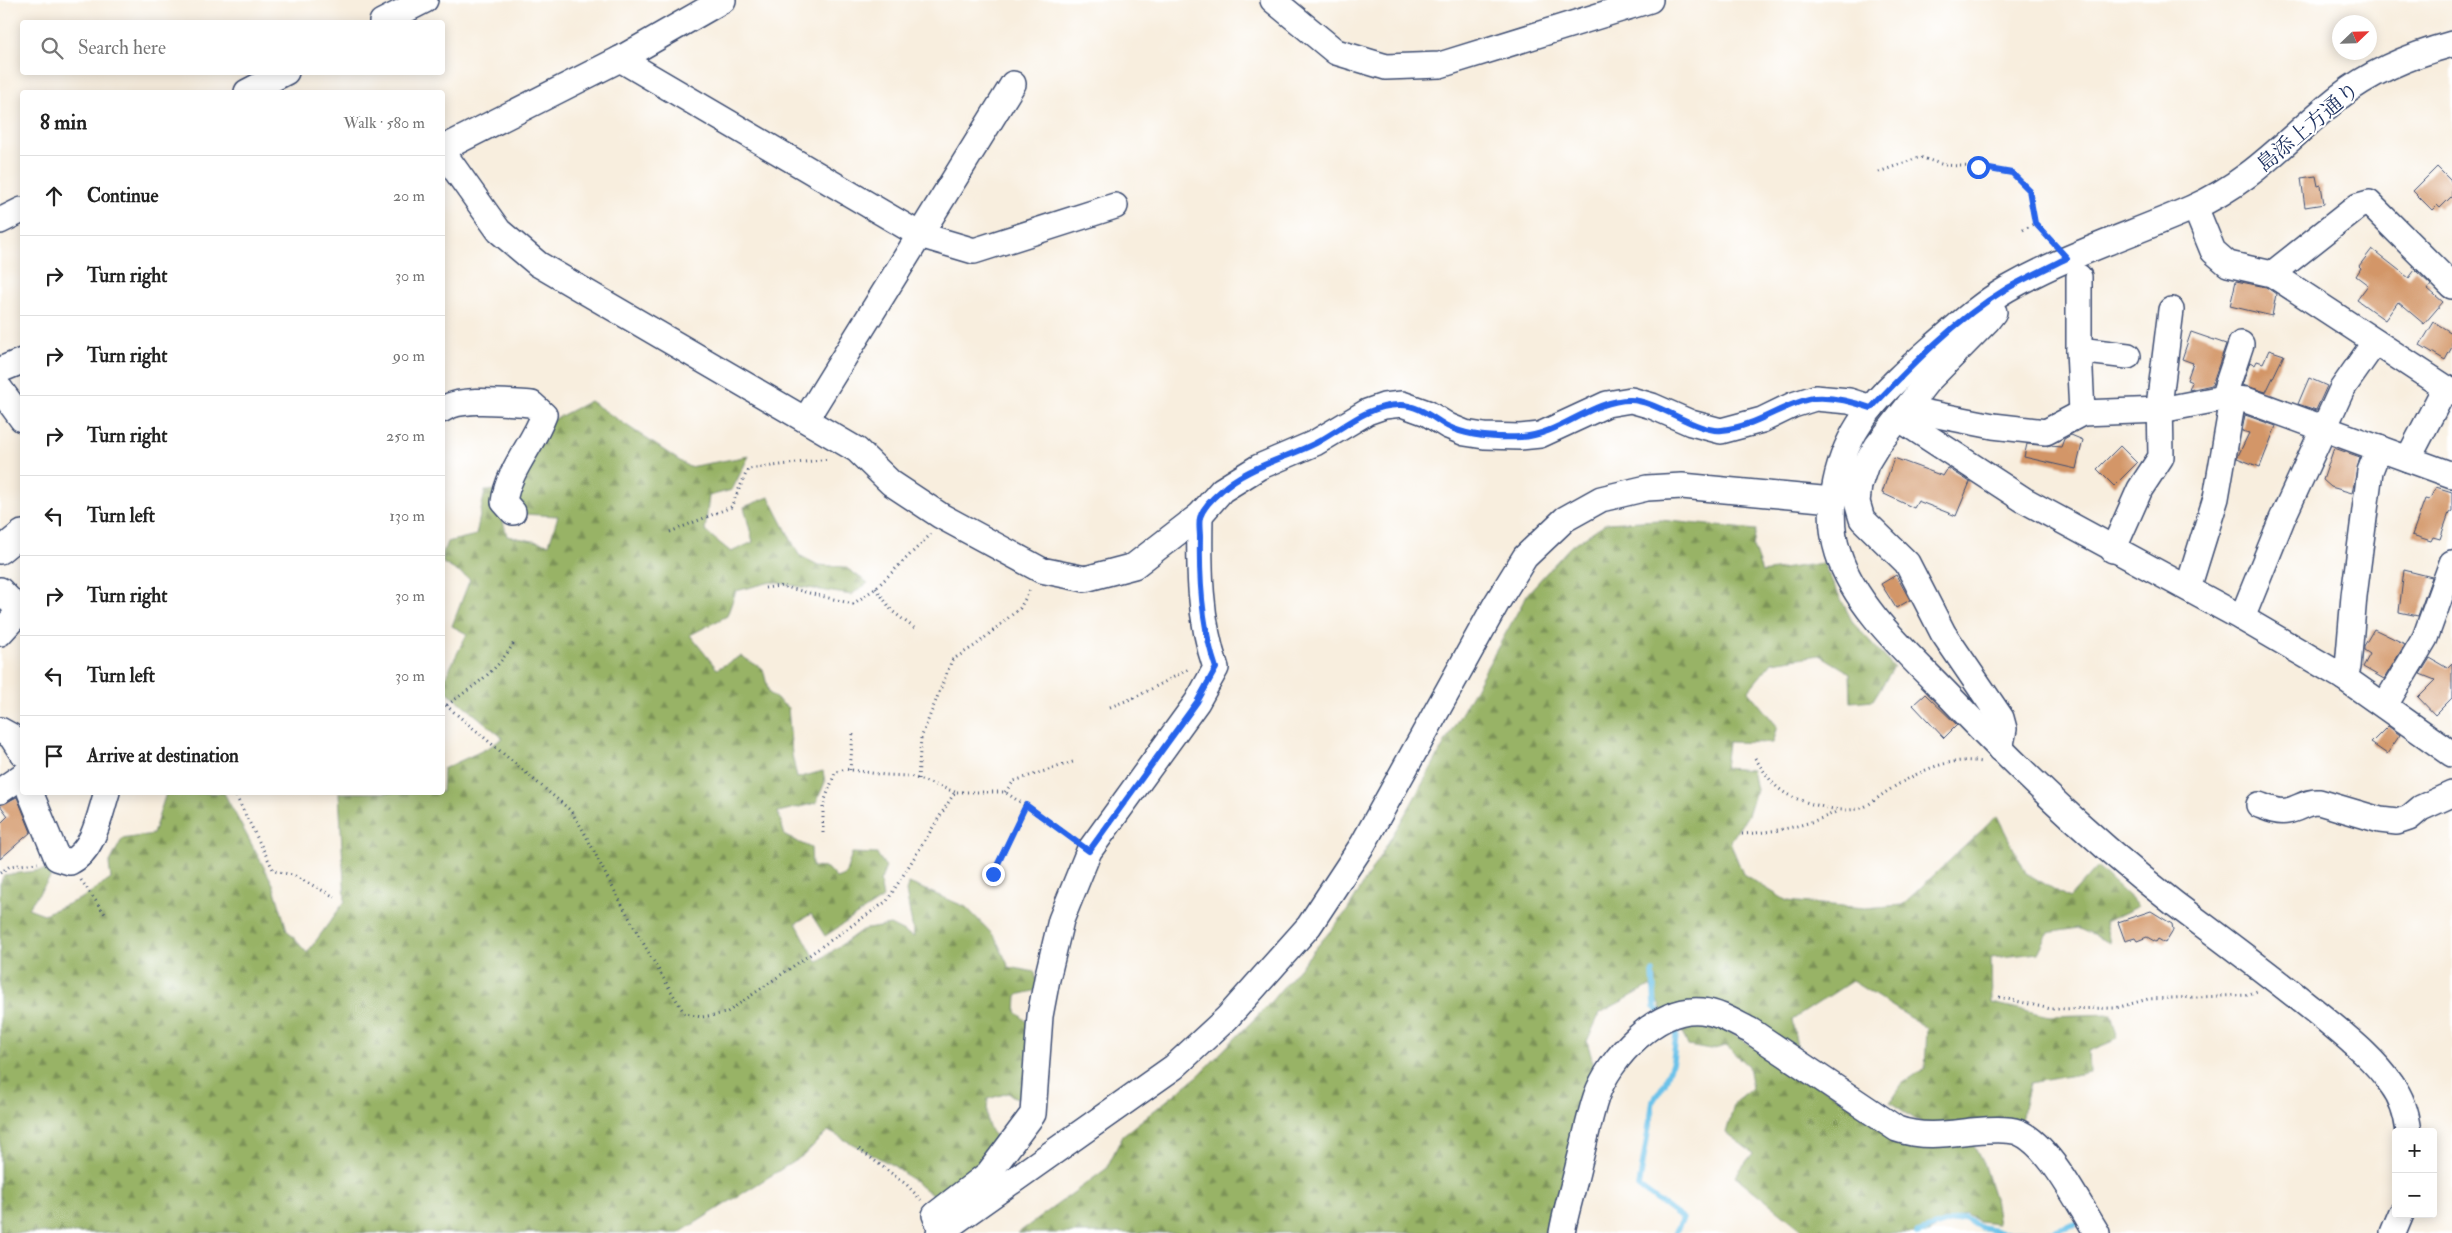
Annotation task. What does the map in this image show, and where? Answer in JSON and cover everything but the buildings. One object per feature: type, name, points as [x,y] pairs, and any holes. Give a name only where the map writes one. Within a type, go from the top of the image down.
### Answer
[{"type":"street","points":[[386,20],[425,0]]},
{"type":"street","points":[[445,148],[620,59],[723,0]]},
{"type":"street","points":[[1273,0],[1336,52],[1386,67],[1440,64],[1650,0]]},
{"type":"street","name":"島添上方通り","points":[[2408,1128],[2407,1118],[2394,1087],[2363,1051],[2281,983],[2152,888],[2038,788],[1886,629],[1852,586],[1838,554],[1831,526],[1832,500],[1847,448],[1860,422],[1871,408],[1913,365],[1988,302],[2006,290],[2073,268],[2228,190],[2256,170],[2342,95],[2371,76],[2401,61],[2452,44]]},
{"type":"street","points":[[620,59],[920,235],[974,251],[1115,206]]},
{"type":"street","points":[[251,90],[280,75]]},
{"type":"street","points":[[806,419],[1013,84]]},
{"type":"street","points":[[445,154],[499,231],[538,264],[806,419],[862,455],[891,483],[941,516],[1041,570],[1085,579],[1134,566],[1200,516],[1222,490],[1259,467],[1316,443],[1367,412],[1384,406],[1402,404],[1427,413],[1448,426],[1465,433],[1484,436],[1520,437],[1540,435],[1607,404],[1631,400],[1652,406],[1691,423],[1721,431],[1762,420],[1793,405],[1815,398],[1849,401],[1871,408]]},
{"type":"street","points":[[2272,274],[2358,206],[2369,203],[2452,286]]},
{"type":"street","points":[[2195,207],[2213,251],[2228,264],[2272,274],[2449,390],[2408,459]]},
{"type":"street","points":[[0,221],[20,211]]},
{"type":"street","points":[[2073,268],[2082,413]]},
{"type":"street","points":[[1988,302],[1994,312],[1988,321],[1926,383],[1908,413],[1866,464],[1859,485],[1858,512],[1862,519],[1907,564],[1943,633],[2001,718],[2004,729],[2002,752]]},
{"type":"street","points":[[2113,550],[2140,489],[2161,457],[2162,410],[2160,398],[2171,310]]},
{"type":"street","points":[[2242,618],[2282,519],[2326,429],[2342,389],[2375,342]]},
{"type":"street","points":[[2188,588],[2216,498],[2228,399],[2241,344]]},
{"type":"street","points":[[2079,350],[2128,356]]},
{"type":"street","points":[[1908,413],[1969,361]]},
{"type":"street","points":[[0,370],[20,362]]},
{"type":"street","points":[[0,389],[20,416]]},
{"type":"street","points":[[1908,413],[2046,432],[2082,413],[2162,410],[2228,399],[2246,400],[2452,474]]},
{"type":"street","points":[[445,408],[450,404],[487,402],[532,404],[544,415],[537,433],[506,485],[504,502],[513,512]]},
{"type":"street","points":[[1908,413],[2024,500],[2113,550],[2188,588],[2343,677],[2452,754]]},
{"type":"street","points":[[2343,677],[2348,667],[2354,596],[2370,470],[2379,448]]},
{"type":"street","points":[[938,1226],[1174,1067],[1227,1018],[1309,926],[1363,844],[1496,604],[1525,557],[1565,519],[1601,499],[1647,488],[1682,486],[1832,500]]},
{"type":"street","points":[[938,1226],[988,1174],[1033,1114],[1040,1016],[1047,979],[1062,920],[1089,851],[1197,702],[1216,668],[1210,651],[1199,578],[1200,516]]},
{"type":"street","points":[[0,550],[20,535]]},
{"type":"street","points":[[2385,705],[2425,638],[2452,563]]},
{"type":"street","points":[[0,590],[20,611]]},
{"type":"street","points":[[0,633],[20,613]]},
{"type":"street","points":[[0,730],[11,736],[20,750]]},
{"type":"street","points":[[0,791],[20,777]]},
{"type":"street","points":[[2259,805],[2277,811],[2287,811],[2312,801],[2380,820],[2397,822],[2409,818],[2421,808],[2452,794]]},
{"type":"street","points":[[32,795],[64,860],[80,857],[93,836],[106,795]]},
{"type":"street","points":[[1562,1233],[1596,1096],[1623,1052],[1650,1028],[1673,1016],[1700,1011],[1726,1017],[1794,1058],[1898,1129],[1910,1134],[1930,1136],[1976,1131],[2016,1132],[2026,1137],[2049,1160],[2097,1233]]},
{"type":"street","points":[[2393,1233],[2399,1218]]},
{"type":"path","points":[[1879,172],[1920,157],[1944,165],[1978,167],[2012,173],[2029,190],[2035,223],[2073,268]]},
{"type":"path","points":[[2023,230],[2035,223]]},
{"type":"path","points":[[670,532],[731,507],[748,469],[862,455]]},
{"type":"path","points":[[764,588],[781,586],[853,604],[876,588],[935,531],[941,516]]},
{"type":"path","points":[[918,779],[921,738],[952,660],[976,645],[1020,608],[1041,570]]},
{"type":"path","points":[[876,588],[892,611],[914,628]]},
{"type":"path","points":[[515,641],[506,658],[492,673],[447,705],[570,810],[583,828],[593,851],[663,979],[685,1014],[702,1017],[726,1013],[886,901],[955,792]]},
{"type":"path","points":[[1110,707],[1136,697],[1184,673],[1210,651]]},
{"type":"path","points":[[850,770],[853,734]]},
{"type":"path","points":[[1742,834],[1787,829],[1824,818],[1838,811],[1859,809],[1906,779],[1938,765],[1959,760],[1981,762],[1995,766],[2002,752]]},
{"type":"path","points":[[1756,758],[1770,781],[1783,794],[1838,811]]},
{"type":"path","points":[[1005,792],[1014,781],[1076,761]]},
{"type":"path","points":[[823,833],[823,805],[835,773],[844,768],[910,776],[955,792],[1005,792],[1089,851]]},
{"type":"path","points":[[236,795],[274,871],[293,875],[334,897]]},
{"type":"path","points":[[993,874],[1026,805]]},
{"type":"path","points":[[0,872],[10,866],[64,860],[105,914]]},
{"type":"path","points":[[1999,997],[2051,1008],[2116,1008],[2148,999],[2247,995],[2281,983]]},
{"type":"path","points":[[859,1149],[907,1185],[938,1226]]},
{"type":"green space","points":[[590,401],[689,467],[749,456],[732,490],[709,496],[705,531],[731,552],[753,542],[744,507],[769,497],[799,555],[818,565],[845,567],[868,583],[851,595],[771,582],[736,591],[727,616],[690,635],[717,669],[741,656],[763,669],[769,693],[788,708],[792,755],[797,778],[823,771],[825,782],[816,803],[778,812],[785,836],[811,848],[812,867],[827,868],[836,878],[845,875],[852,853],[877,854],[886,867],[880,882],[883,898],[825,936],[811,914],[796,923],[817,962],[862,930],[890,925],[914,937],[906,891],[909,883],[966,907],[995,937],[1009,967],[1035,972],[1038,990],[1017,995],[1016,1012],[1033,1027],[1026,1104],[1008,1093],[988,1099],[988,1124],[993,1133],[1003,1143],[951,1193],[936,1198],[894,1166],[828,1131],[804,1155],[679,1233],[0,1233],[0,884],[4,875],[51,869],[50,878],[28,908],[44,914],[82,898],[111,879],[109,864],[122,839],[153,834],[165,795],[225,795],[273,884],[287,930],[307,953],[345,901],[339,795],[445,795],[445,768],[488,748],[503,738],[445,690],[445,678],[467,634],[452,626],[470,579],[445,564],[445,548],[447,542],[476,535],[485,491],[495,490],[507,536],[549,544],[558,516],[523,514],[513,501],[551,421]]},
{"type":"green space","points":[[1660,520],[1756,530],[1753,547],[1762,572],[1823,563],[1853,623],[1894,667],[1873,700],[1851,702],[1850,673],[1820,655],[1772,662],[1748,691],[1777,726],[1772,743],[1728,742],[1725,768],[1752,770],[1756,790],[1748,815],[1730,842],[1743,874],[1787,901],[1865,908],[1902,905],[1997,816],[2026,873],[2069,898],[2097,867],[2139,906],[2105,922],[2110,943],[2077,928],[2048,933],[2038,953],[1991,958],[1992,1003],[2050,1016],[2111,1014],[2118,1039],[2089,1051],[2090,1072],[2030,1083],[2020,1124],[1922,1124],[1890,1102],[1902,1084],[1925,1068],[1927,1028],[1852,981],[1792,1020],[1798,1052],[1717,1007],[1663,1013],[1650,986],[1600,1013],[1587,1041],[1595,1070],[1583,1097],[1553,1233],[1018,1233],[1106,1169],[1123,1135],[1198,1076],[1268,1005],[1347,911],[1410,806],[1528,593],[1570,547],[1606,523]]},
{"type":"green space","points":[[1703,1016],[1868,1115],[1969,1136],[1984,1166],[1994,1198],[1998,1224],[1979,1222],[1965,1213],[1928,1233],[1806,1233],[1735,1176],[1753,1153],[1726,1133],[1735,1102],[1752,1088],[1748,1066],[1726,1046],[1710,1050],[1688,1046],[1678,1022]]},
{"type":"waterway","points":[[1653,972],[1655,1008],[1662,1015]]},
{"type":"waterway","points":[[1671,1023],[1677,1029],[1673,1060],[1665,1083],[1653,1101],[1639,1187],[1683,1219],[1675,1233]]},
{"type":"waterway","points":[[1917,1233],[1964,1217],[1981,1228],[2003,1232],[2052,1232],[2078,1223]]},
{"type":"route","points":[[993,874],[1026,805],[1089,851],[1197,702],[1216,668],[1210,651],[1199,578],[1200,516],[1222,490],[1259,467],[1316,443],[1367,412],[1384,406],[1402,404],[1427,413],[1448,426],[1465,433],[1484,436],[1520,437],[1540,435],[1607,404],[1631,400],[1652,406],[1691,423],[1721,431],[1762,420],[1793,405],[1815,398],[1849,401],[1871,408],[1913,365],[1960,323],[2006,290],[2067,258],[2035,223],[2029,190],[2012,173],[1978,167]]}]
